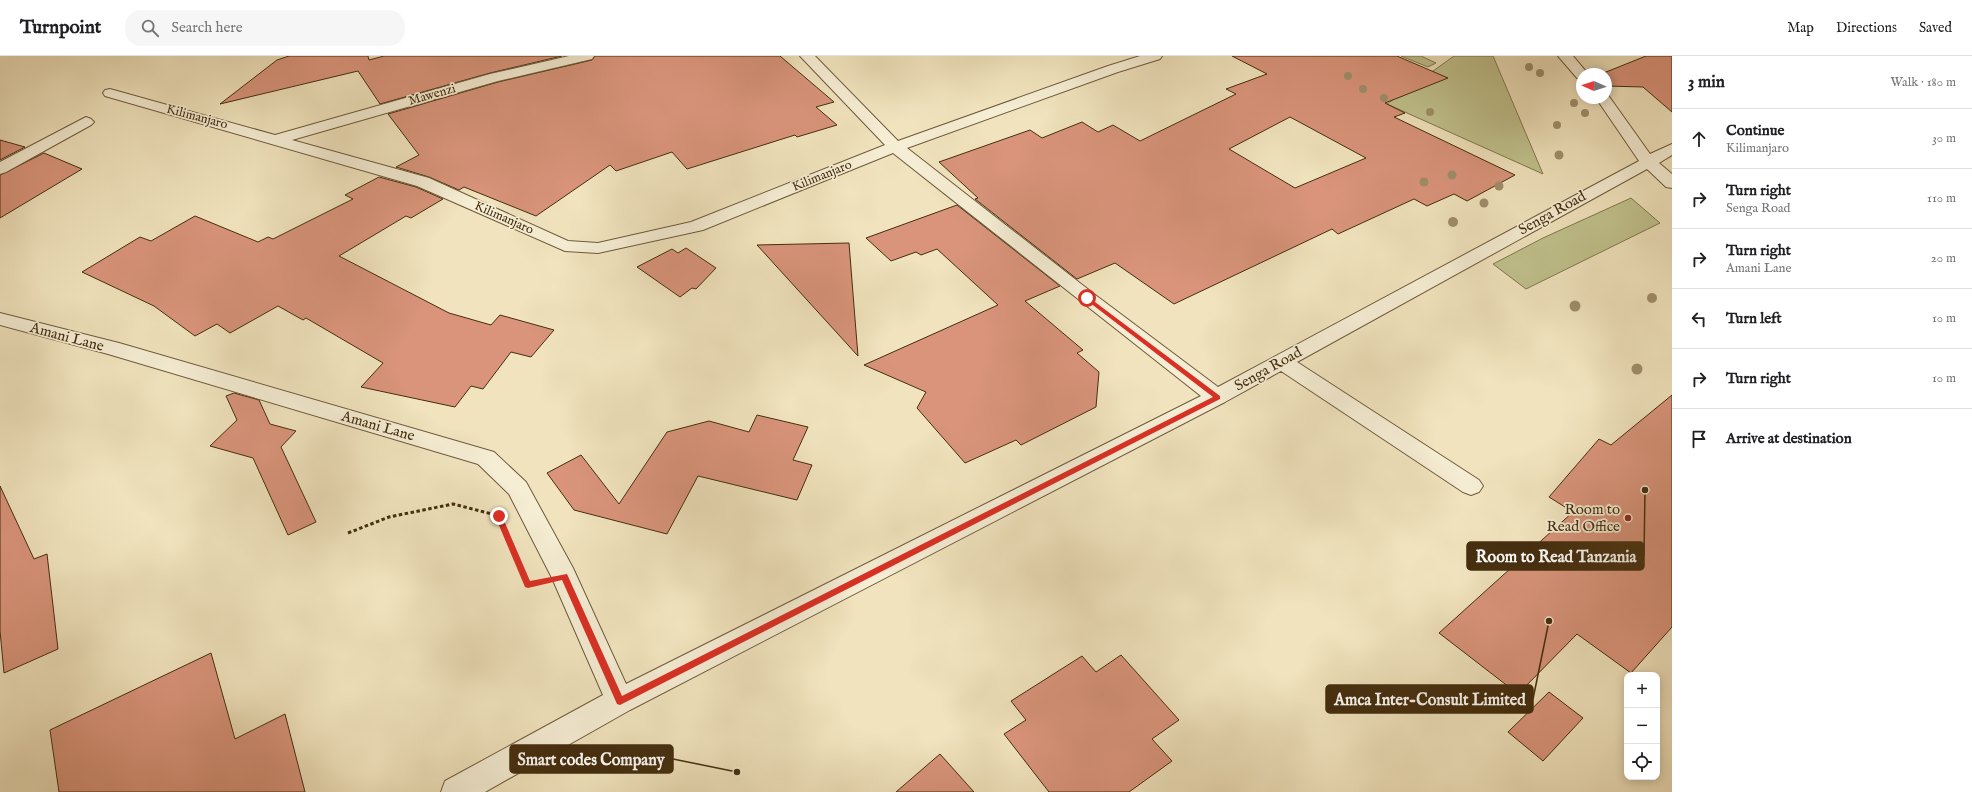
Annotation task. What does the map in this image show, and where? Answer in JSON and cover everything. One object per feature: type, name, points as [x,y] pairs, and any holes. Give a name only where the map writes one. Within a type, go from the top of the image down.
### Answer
[{"type":"street","name":"Mawenzi","points":[[278,139],[495,77],[587,56]]},
{"type":"street","points":[[807,56],[895,146],[1093,303],[1217,397]]},
{"type":"street","name":"Kilimanjaro","points":[[110,93],[278,139],[423,182],[564,246],[598,248],[697,226],[895,146],[1105,72],[1155,56]]},
{"type":"street","points":[[1565,56],[1576,68]]},
{"type":"street","points":[[1607,104],[1647,161],[1672,183]]},
{"type":"street","points":[[0,169],[86,122]]},
{"type":"street","name":"Senga Road","points":[[456,792],[620,701],[1217,397],[1647,161],[1672,149]]},
{"type":"street","name":"Amani Lane","points":[[0,319],[112,348],[486,458],[518,488],[564,576],[620,701]]},
{"type":"street","points":[[1282,362],[1471,486]]},
{"type":"path","points":[[348,533],[389,517],[453,504],[499,516]]},
{"type":"path","points":[[519,564],[528,584],[564,576]]},
{"type":"green space","points":[[1401,56],[1421,56],[1436,63],[1428,67]]},
{"type":"green space","points":[[1454,56],[1493,56],[1543,174],[1387,104]]},
{"type":"green space","points":[[1631,198],[1660,223],[1526,289],[1493,264],[1543,238]]},
{"type":"building","points":[[289,56],[368,56],[369,60],[384,56],[562,56],[490,73],[380,104],[358,71],[220,104],[277,60]]},
{"type":"building","points":[[595,56],[780,56],[834,102],[816,107],[837,125],[797,137],[795,135],[687,169],[672,152],[616,171],[610,165],[536,216],[464,187],[459,190],[429,177],[396,167],[419,155],[388,114],[498,82],[592,60]]},
{"type":"building","points":[[1232,56],[1397,56],[1448,78],[1385,103],[1405,113],[1394,117],[1515,175],[1467,201],[1454,194],[1427,206],[1414,199],[1338,234],[1332,229],[1174,304],[1115,263],[1077,279],[975,199],[978,198],[939,162],[1030,130],[1042,138],[1082,122],[1098,132],[1113,125],[1140,141],[1236,94],[1226,89],[1267,74]],"holes":[[[1290,117],[1366,158],[1295,188],[1229,149]]]},
{"type":"building","points":[[1646,56],[1672,56],[1672,112],[1643,87],[1612,86],[1612,70]]},
{"type":"building","points":[[0,140],[25,147],[0,160]]},
{"type":"building","points":[[44,153],[82,169],[0,218],[0,175]]},
{"type":"building","points":[[379,177],[416,187],[443,199],[411,218],[406,216],[339,256],[449,313],[491,325],[500,315],[554,330],[531,357],[511,352],[483,389],[471,386],[455,407],[361,387],[383,363],[306,318],[303,320],[278,306],[230,333],[217,324],[195,336],[154,306],[82,272],[140,237],[151,241],[195,216],[258,242],[268,237],[273,239],[353,199],[345,195]]},
{"type":"building","points":[[957,205],[1060,286],[1025,301],[1083,350],[1077,353],[1099,372],[1096,407],[1021,445],[1016,440],[965,463],[917,408],[926,392],[864,365],[998,305],[937,249],[921,255],[916,252],[891,261],[866,238]]},
{"type":"building","points":[[849,243],[855,319],[858,356],[757,245]]},
{"type":"building","points":[[686,248],[716,268],[696,289],[692,288],[680,297],[637,267],[672,249],[678,253]]},
{"type":"building","points":[[234,393],[259,400],[270,424],[296,431],[281,447],[316,522],[288,535],[253,458],[210,446],[237,420],[226,396]]},
{"type":"building","points":[[1672,395],[1672,627],[1632,672],[1630,672],[1577,634],[1518,694],[1439,633],[1573,512],[1549,497],[1599,439],[1611,445]]},
{"type":"building","points":[[757,415],[808,427],[793,460],[812,465],[797,500],[698,476],[667,534],[574,510],[547,473],[581,455],[619,504],[667,432],[709,421],[749,432]]},
{"type":"building","points":[[0,486],[34,559],[47,554],[58,649],[4,673],[0,631]]},
{"type":"building","points":[[211,653],[235,739],[285,714],[305,792],[59,792],[50,730]]},
{"type":"building","points":[[1121,655],[1179,720],[1152,739],[1172,761],[1129,792],[1049,792],[1004,734],[1026,720],[1011,701],[1082,656],[1096,672]]},
{"type":"building","points":[[1549,692],[1583,718],[1543,761],[1508,732]]},
{"type":"building","points":[[940,754],[974,792],[896,792]]},
{"type":"place","name":"Room to Read Tanzania","points":[[1645,490]]},
{"type":"place","name":"Room to Read Office","points":[[1628,518]]},
{"type":"place","name":"Amca Inter-Consult Limited","points":[[1549,621]]},
{"type":"place","name":"Smart codes Company","points":[[737,772]]},
{"type":"route","points":[[499,516],[528,584],[564,576],[620,701],[1217,397],[1087,298]]}]
